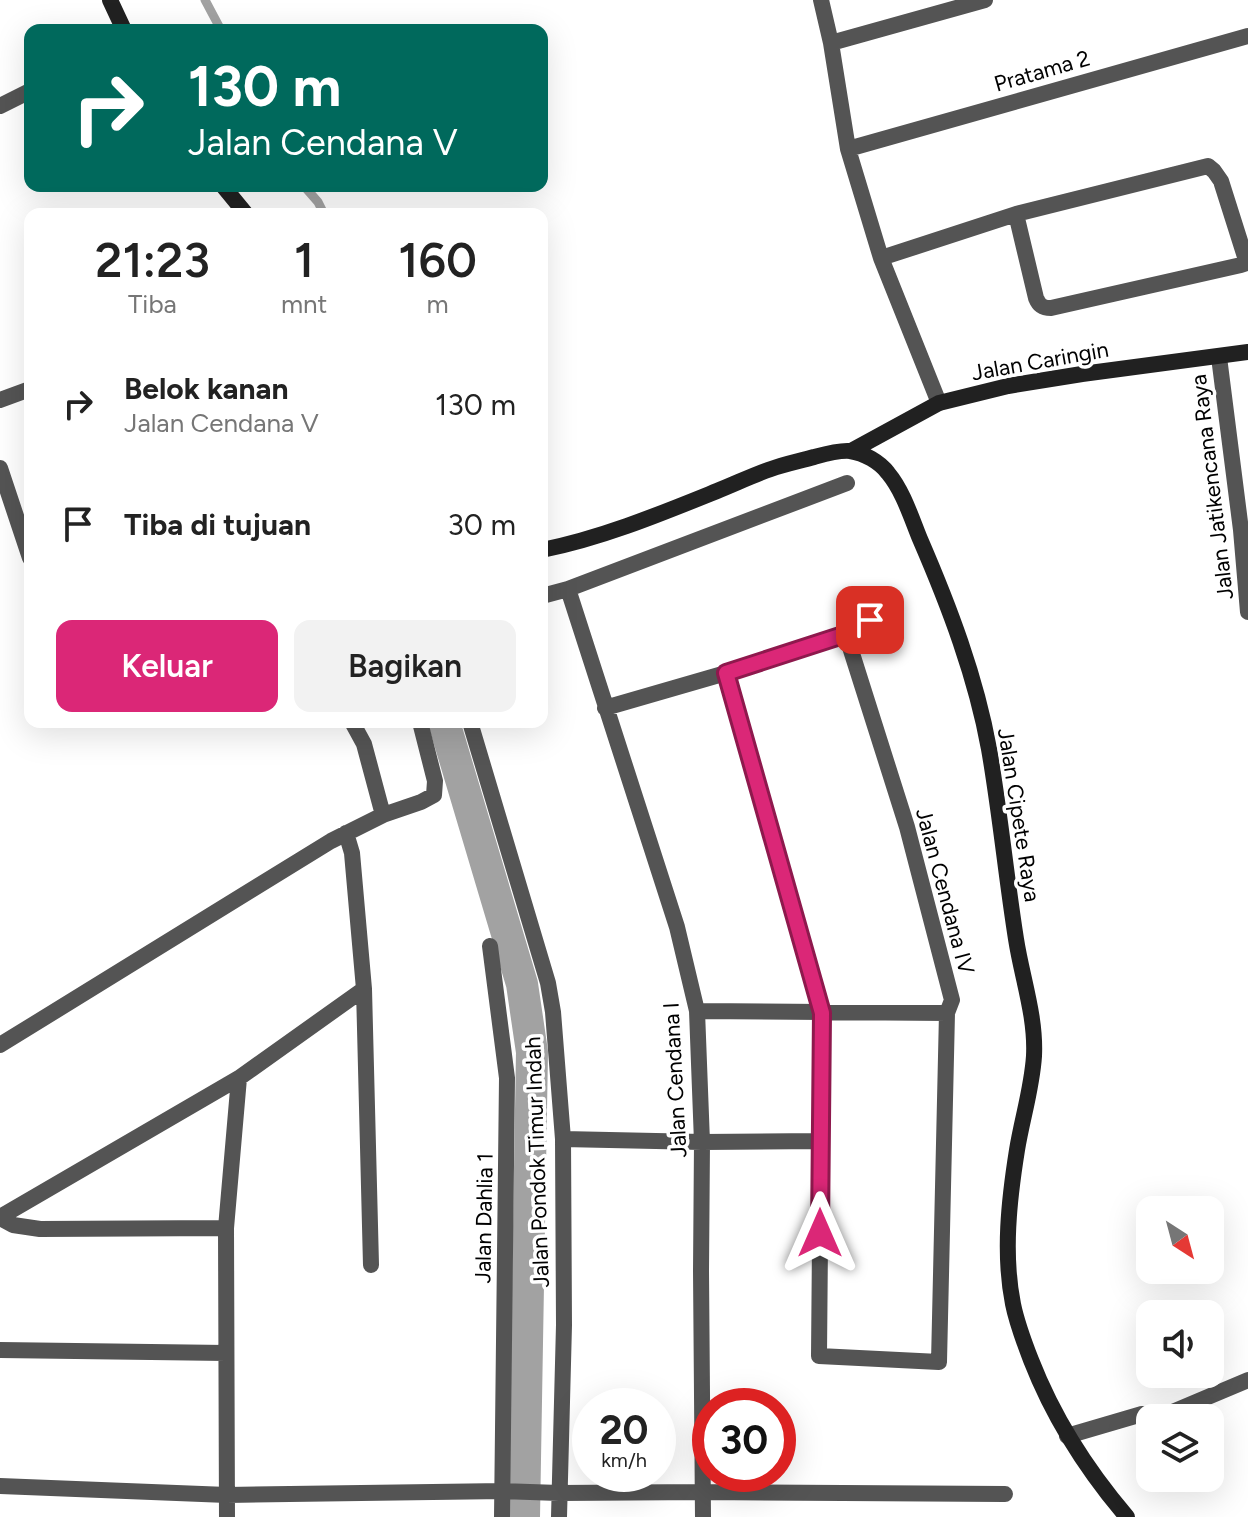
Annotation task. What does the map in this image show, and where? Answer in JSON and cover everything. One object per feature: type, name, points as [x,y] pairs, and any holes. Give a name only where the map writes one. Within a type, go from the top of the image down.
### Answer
[{"type":"main road","points":[[110,0],[121,24]]},
{"type":"main road","points":[[228,192],[241,208]]},
{"type":"main road","name":"Jalan Caringin","points":[[851,451],[939,403],[1008,386],[1248,352]]},
{"type":"main road","points":[[548,548],[630,525],[772,469],[829,453],[851,451]]},
{"type":"main road","name":"Jalan Cipete Raya","points":[[851,451],[880,464],[889,473],[903,499],[936,575],[966,660],[989,747],[1015,939],[1033,1030],[1034,1056],[1010,1209],[1009,1283],[1019,1328],[1041,1387],[1067,1436],[1097,1482],[1127,1517]]},
{"type":"street","points":[[821,0],[848,149],[881,258],[939,403]]},
{"type":"street","points":[[831,43],[985,0]]},
{"type":"street","name":"Pratama 2","points":[[848,149],[1248,36]]},
{"type":"street","points":[[0,106],[24,94]]},
{"type":"street","points":[[881,258],[1016,214],[1208,166],[1221,181],[1246,260],[1241,265],[1044,308],[1036,298],[1016,214]]},
{"type":"street","name":"Jalan Jatikencana Raya","points":[[1219,357],[1245,530],[1248,612]]},
{"type":"street","points":[[0,400],[24,391]]},
{"type":"street","points":[[0,468],[24,540]]},
{"type":"street","points":[[548,594],[847,483]]},
{"type":"street","name":"Jalan Cendana I","points":[[568,589],[677,927],[697,1011],[702,1142],[703,1388]]},
{"type":"street","points":[[605,708],[840,636],[882,613]]},
{"type":"street","name":"Jalan Cendana IV","points":[[820,1141],[819,1356],[939,1362],[947,1013],[952,1000],[907,827],[849,644],[840,636]]},
{"type":"street","points":[[563,1139],[820,1141],[822,1013],[726,673]]},
{"type":"street","points":[[355,728],[364,744],[383,815]]},
{"type":"street","points":[[0,1045],[331,841],[383,815],[434,795],[435,781],[422,728]]},
{"type":"street","name":"Jalan Pondok Timur Indah","points":[[472,728],[548,983],[554,1024],[563,1139],[564,1325],[559,1517]]},
{"type":"street","points":[[346,833],[352,853],[364,989],[371,1265]]},
{"type":"street","name":"Jalan Dahlia 1","points":[[490,946],[507,1078],[510,1491]]},
{"type":"street","points":[[0,1218],[239,1078],[364,989]]},
{"type":"street","points":[[697,1011],[947,1013]]},
{"type":"street","points":[[227,1517],[226,1228],[239,1078]]},
{"type":"street","points":[[0,1218],[13,1225],[40,1229],[226,1228]]},
{"type":"street","points":[[0,1350],[226,1353]]},
{"type":"street","points":[[1189,1404],[1248,1380]]},
{"type":"street","points":[[1067,1436],[1136,1416]]},
{"type":"street","points":[[0,1486],[227,1495],[510,1491],[1005,1494]]},
{"type":"street","points":[[502,1517],[510,1491]]},
{"type":"street","name":"Jalan Cendana I","points":[[703,1517],[704,1492]]},
{"type":"waterway","points":[[205,0],[218,24]]},
{"type":"waterway","points":[[309,192],[321,208]]},
{"type":"waterway","points":[[446,728],[522,984],[532,1052],[524,1517]]},
{"type":"route","points":[[820,1233],[822,1013],[726,673],[840,636],[870,620]]}]
